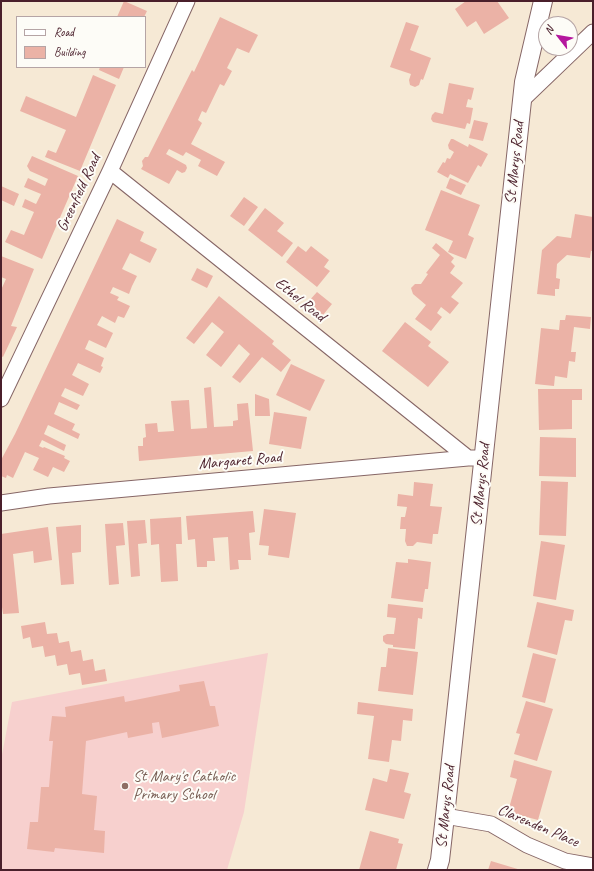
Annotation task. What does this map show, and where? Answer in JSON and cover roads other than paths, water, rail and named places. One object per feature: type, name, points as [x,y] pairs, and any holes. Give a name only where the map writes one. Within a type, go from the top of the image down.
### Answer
[{"type":"street","name":"Greenfield Road","points":[[1,399],[110,171],[188,1]]},
{"type":"street","name":"St Marys Road","points":[[437,870],[440,860],[445,816],[476,458],[524,82],[543,1]]},
{"type":"street","points":[[522,100],[593,32]]},
{"type":"street","name":"Ethel Road","points":[[110,171],[476,458]]},
{"type":"street","name":"Margaret Road","points":[[1,503],[49,496],[476,458]]},
{"type":"street","name":"Clarenden Place","points":[[445,816],[491,824],[534,848],[565,861],[593,866]]},
{"type":"place","name":"St Mary's Catholic Primary School","points":[[125,786]]}]
